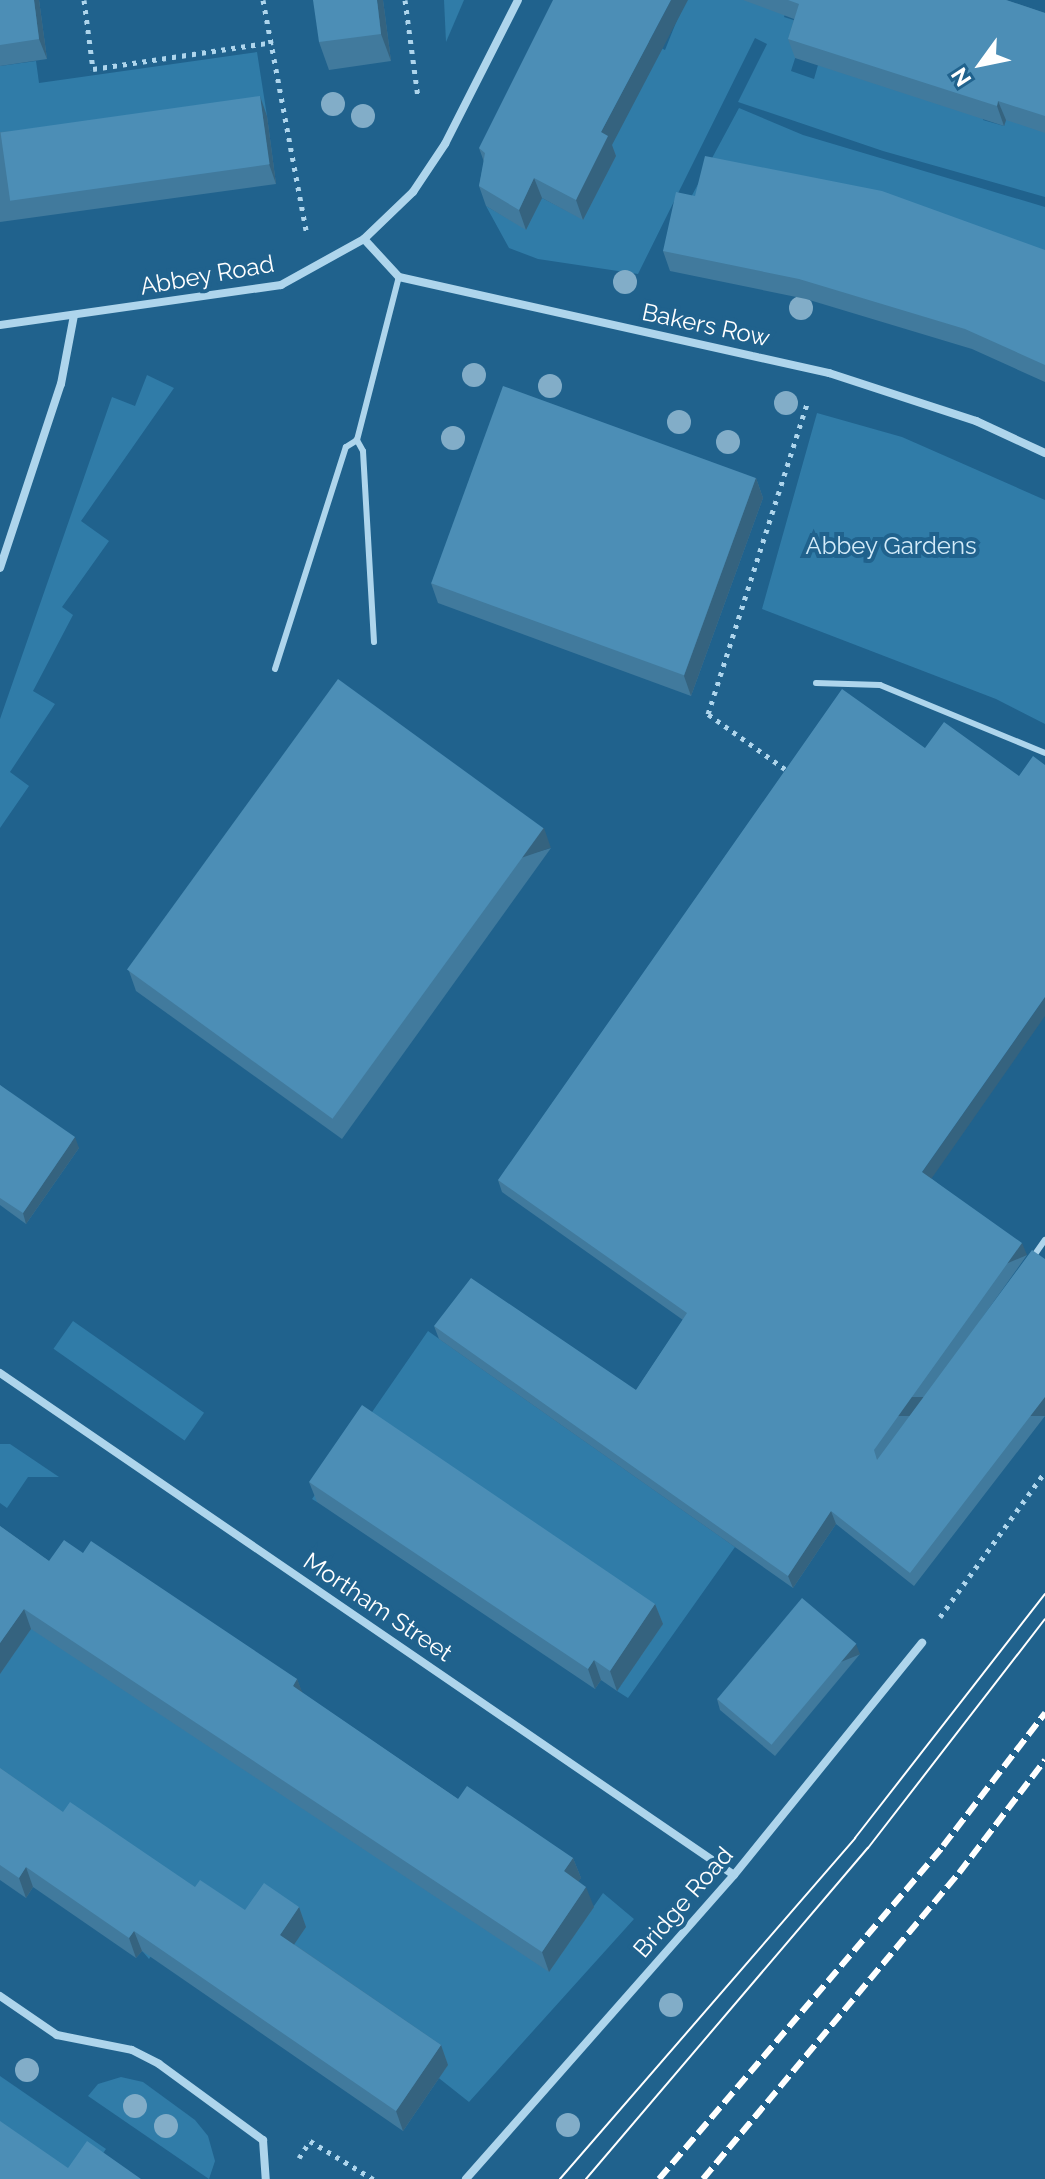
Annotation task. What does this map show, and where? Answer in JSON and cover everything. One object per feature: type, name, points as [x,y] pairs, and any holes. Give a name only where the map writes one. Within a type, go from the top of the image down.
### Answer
[{"type":"street","name":"Abbey Road","points":[[0,325],[281,285],[316,269],[364,239],[413,192],[445,144],[518,0]]},
{"type":"street","points":[[364,239],[399,277]]},
{"type":"street","name":"Bakers Row","points":[[399,277],[819,370],[976,421],[1045,453]]},
{"type":"street","points":[[0,568],[61,384],[74,315]]},
{"type":"street","name":"Mortham Street","points":[[0,1373],[734,1875]]},
{"type":"street","name":"Bridge Road","points":[[466,2179],[734,1875],[922,1643]]},
{"type":"street","points":[[0,1996],[57,2035],[132,2050],[159,2064],[263,2140],[266,2179]]},
{"type":"lane","points":[[374,642],[363,451],[357,440],[399,277]]},
{"type":"lane","points":[[275,669],[346,447],[357,440]]},
{"type":"lane","points":[[816,683],[880,685],[1045,753]]},
{"type":"lane","points":[[1027,1265],[1045,1240]]},
{"type":"path","points":[[84,0],[93,69],[273,42]]},
{"type":"path","points":[[263,0],[316,269]]},
{"type":"path","points":[[405,0],[418,98]]},
{"type":"path","points":[[785,769],[708,714],[819,370]]},
{"type":"path","points":[[922,1643],[1045,1472]]},
{"type":"path","points":[[293,2166],[310,2141],[373,2179]]},
{"type":"green space","points":[[444,0],[464,0],[446,42]]},
{"type":"green space","points":[[685,0],[790,0],[784,17],[806,24],[791,71],[814,79],[818,65],[985,109],[983,120],[1004,126],[1015,91],[1045,130],[1045,197],[883,151],[738,102],[767,44],[755,38],[638,274],[538,259],[509,248],[486,206],[526,229],[542,198],[583,219],[615,157],[573,135],[626,30],[665,50]]},
{"type":"green space","points":[[257,52],[267,116],[0,153],[0,66],[36,61],[39,83]]},
{"type":"green space","points":[[739,108],[803,135],[1045,207],[1045,321],[683,212]]},
{"type":"green space","points":[[147,375],[174,388],[81,521],[109,541],[62,607],[73,615],[33,691],[55,704],[10,772],[29,786],[0,828],[0,719],[112,397],[135,406]]},
{"type":"green space","name":"Abbey Gardens","points":[[817,413],[902,437],[1045,500],[1045,724],[996,699],[762,609]]},
{"type":"green space","points":[[73,1321],[204,1413],[185,1441],[53,1349]]},
{"type":"green space","points":[[428,1331],[735,1547],[628,1698],[617,1691],[662,1624],[370,1425],[317,1502],[312,1499]]},
{"type":"green space","points":[[0,1444],[10,1444],[59,1477],[28,1477],[7,1508],[0,1503]]},
{"type":"green space","points":[[31,1628],[549,1971],[603,1893],[634,1919],[469,2102],[252,1930],[182,1911],[149,1959],[0,1783],[0,1673]]},
{"type":"green space","points":[[0,2076],[106,2149],[85,2179],[0,2138]]},
{"type":"green space","points":[[121,2077],[143,2082],[195,2120],[208,2136],[215,2161],[209,2179],[88,2096],[98,2084]]},
{"type":"building","points":[[0,0],[34,0],[39,39],[0,45]]},
{"type":"building","points":[[313,0],[377,0],[381,34],[319,42]]},
{"type":"building","points":[[553,0],[671,0],[601,132],[608,136],[576,200],[534,178],[519,210],[479,186],[485,153],[479,148]]},
{"type":"building","points":[[788,0],[1006,0],[1045,13],[1045,116],[998,101],[997,106],[788,39],[799,4]]},
{"type":"building","points":[[260,96],[270,164],[10,201],[1,132]]},
{"type":"building","points":[[705,156],[882,191],[1045,250],[1045,365],[965,329],[799,279],[663,251],[676,192],[695,196]]},
{"type":"building","points":[[503,386],[756,478],[684,675],[431,583]]},
{"type":"building","points":[[338,679],[543,828],[332,1119],[127,969]]},
{"type":"building","points":[[842,689],[925,748],[944,722],[1019,776],[1033,756],[1045,765],[1045,997],[922,1172],[1022,1243],[874,1450],[877,1460],[1032,1250],[1045,1259],[1045,1397],[910,1573],[831,1511],[788,1576],[434,1326],[471,1278],[636,1390],[687,1313],[498,1180]]},
{"type":"building","points":[[0,1085],[75,1137],[23,1213],[0,1198]]},
{"type":"building","points":[[362,1405],[655,1604],[610,1671],[594,1660],[588,1669],[309,1482]]},
{"type":"building","points":[[0,1526],[49,1561],[64,1540],[83,1553],[91,1541],[297,1679],[293,1686],[458,1799],[467,1786],[573,1858],[564,1871],[586,1887],[542,1952],[24,1609],[0,1643]]},
{"type":"building","points":[[802,1598],[856,1644],[772,1745],[717,1699]]},
{"type":"building","points":[[0,1768],[63,1812],[70,1802],[195,1887],[200,1880],[245,1910],[264,1883],[299,1907],[280,1935],[441,2045],[396,2111],[134,1931],[129,1938],[26,1867],[19,1878],[0,1865]]},
{"type":"building","points":[[0,2121],[68,2168],[87,2141],[141,2179],[0,2179]]},
{"type":"tram line","points":[[560,2179],[855,1838],[1045,1594]]},
{"type":"tram line","points":[[586,2179],[868,1848],[1045,1619]]},
{"type":"railway","points":[[659,2179],[943,1846],[1045,1713]]},
{"type":"railway","points":[[703,2179],[959,1873],[1045,1760]]}]
